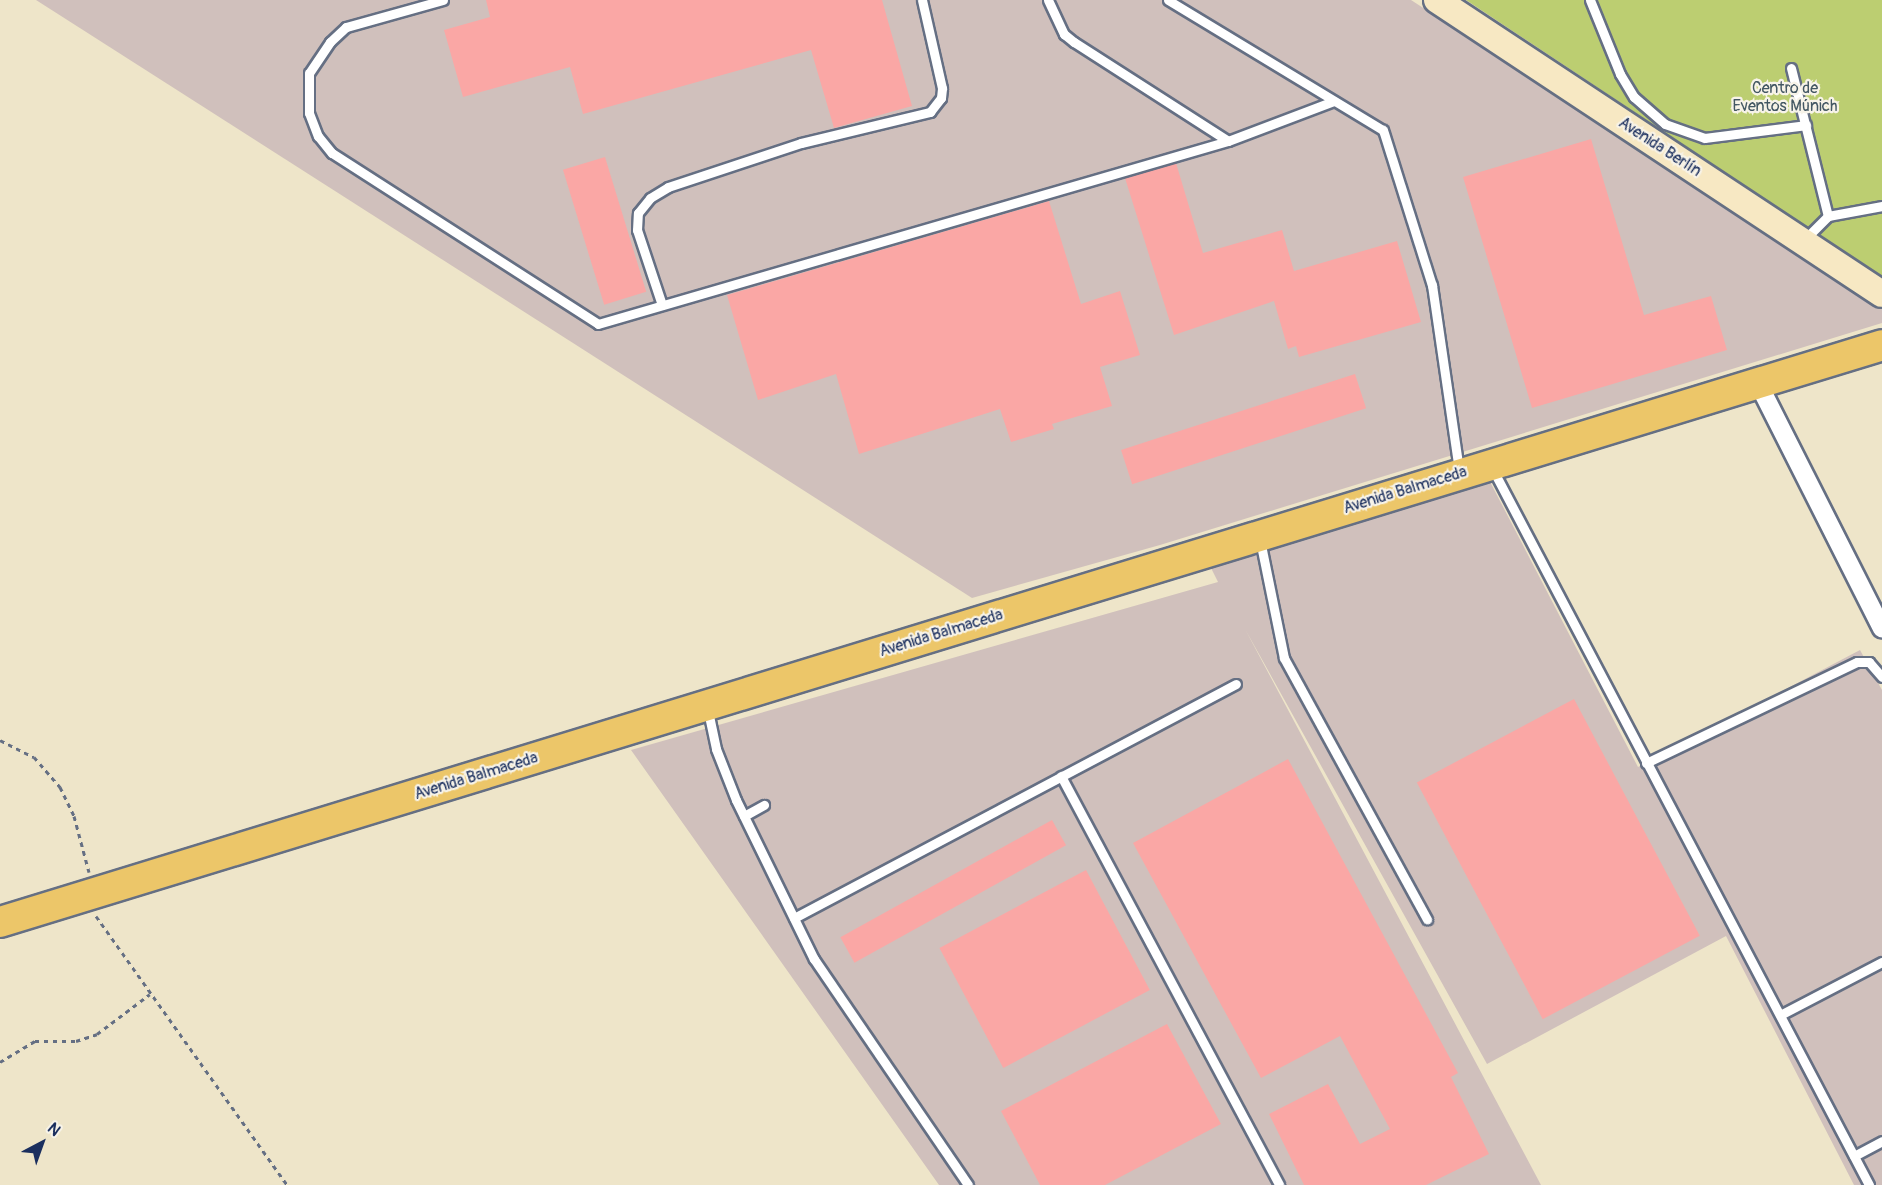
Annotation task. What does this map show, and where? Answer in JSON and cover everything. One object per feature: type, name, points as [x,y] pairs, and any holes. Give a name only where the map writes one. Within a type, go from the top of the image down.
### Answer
[{"type":"main road","name":"Avenida Balmaceda","points":[[0,922],[1882,345]]},
{"type":"street","name":"Avenida Berlín","points":[[1452,4],[1882,294]]},
{"type":"street","points":[[1758,383],[1882,628]]},
{"type":"lane","points":[[443,0],[346,27],[330,42],[309,73],[309,113],[318,136],[332,153],[598,324],[1228,141],[1334,101]]},
{"type":"lane","points":[[662,305],[637,230],[638,213],[650,198],[668,187],[801,143],[930,112],[941,98],[942,88],[922,0]]},
{"type":"lane","points":[[1048,0],[1069,38],[1228,141]]},
{"type":"lane","points":[[1168,0],[1383,130],[1390,144],[1432,285],[1460,474]]},
{"type":"lane","points":[[1590,0],[1620,74],[1639,102],[1665,124],[1705,138],[1806,124]]},
{"type":"lane","points":[[1791,68],[1828,216]]},
{"type":"lane","points":[[1803,242],[1828,216],[1882,206]]},
{"type":"lane","points":[[1490,464],[1646,763],[1782,1014],[1869,1185]]},
{"type":"lane","points":[[1259,535],[1284,658],[1427,919]]},
{"type":"lane","points":[[1646,763],[1857,662],[1869,662],[1882,677]]},
{"type":"lane","points":[[794,918],[1236,684]]},
{"type":"lane","points":[[707,705],[716,749],[744,816],[814,959],[968,1185]]},
{"type":"lane","points":[[1061,776],[1279,1185]]},
{"type":"lane","points":[[744,816],[764,805]]},
{"type":"lane","points":[[1782,1014],[1882,962]]},
{"type":"lane","points":[[1854,1156],[1882,1141]]},
{"type":"path","points":[[0,740],[34,757],[60,787],[74,816],[89,896],[150,994],[287,1185]]},
{"type":"path","points":[[0,1062],[35,1041],[65,1042],[97,1034],[150,994]]},
{"type":"shaded area","points":[[36,0],[1411,0],[1882,306],[1882,323],[1160,545],[972,598]]},
{"type":"shaded area","points":[[1486,474],[1638,767],[1860,650],[1882,690],[1882,1185],[1854,1185],[1726,936],[1487,1064],[1245,629],[1541,1185],[939,1185],[631,750],[1218,582],[1209,564]]},
{"type":"green space","name":"Centro de Eventos Múnich","points":[[1466,0],[1882,0],[1882,277]]},
{"type":"building","points":[[486,0],[882,0],[912,106],[834,128],[811,50],[583,114],[570,67],[463,97],[444,30],[490,17]]},
{"type":"building","points":[[1591,139],[1644,315],[1711,296],[1727,350],[1532,408],[1463,177]]},
{"type":"building","points":[[605,157],[646,292],[604,305],[563,170]]},
{"type":"building","points":[[1176,163],[1203,253],[1282,230],[1294,271],[1397,241],[1421,322],[1299,357],[1296,346],[1288,349],[1274,301],[1174,335],[1125,178]]},
{"type":"building","points":[[1049,201],[1081,304],[1120,291],[1140,355],[1100,367],[1112,406],[1052,424],[1054,429],[1011,442],[1000,409],[859,454],[836,374],[758,400],[727,295]]},
{"type":"building","points":[[1355,374],[1366,408],[1132,484],[1121,450]]},
{"type":"building","points":[[1574,699],[1700,936],[1543,1019],[1417,783]]},
{"type":"building","points":[[1288,759],[1458,1073],[1451,1077],[1489,1154],[1426,1185],[1304,1185],[1269,1114],[1328,1084],[1360,1144],[1390,1129],[1340,1036],[1261,1078],[1133,843]]},
{"type":"building","points":[[1052,820],[1066,845],[854,963],[840,937]]},
{"type":"building","points":[[1086,870],[1150,990],[1003,1068],[939,948]]},
{"type":"building","points":[[1167,1024],[1221,1124],[1105,1185],[1040,1185],[1001,1111]]}]
